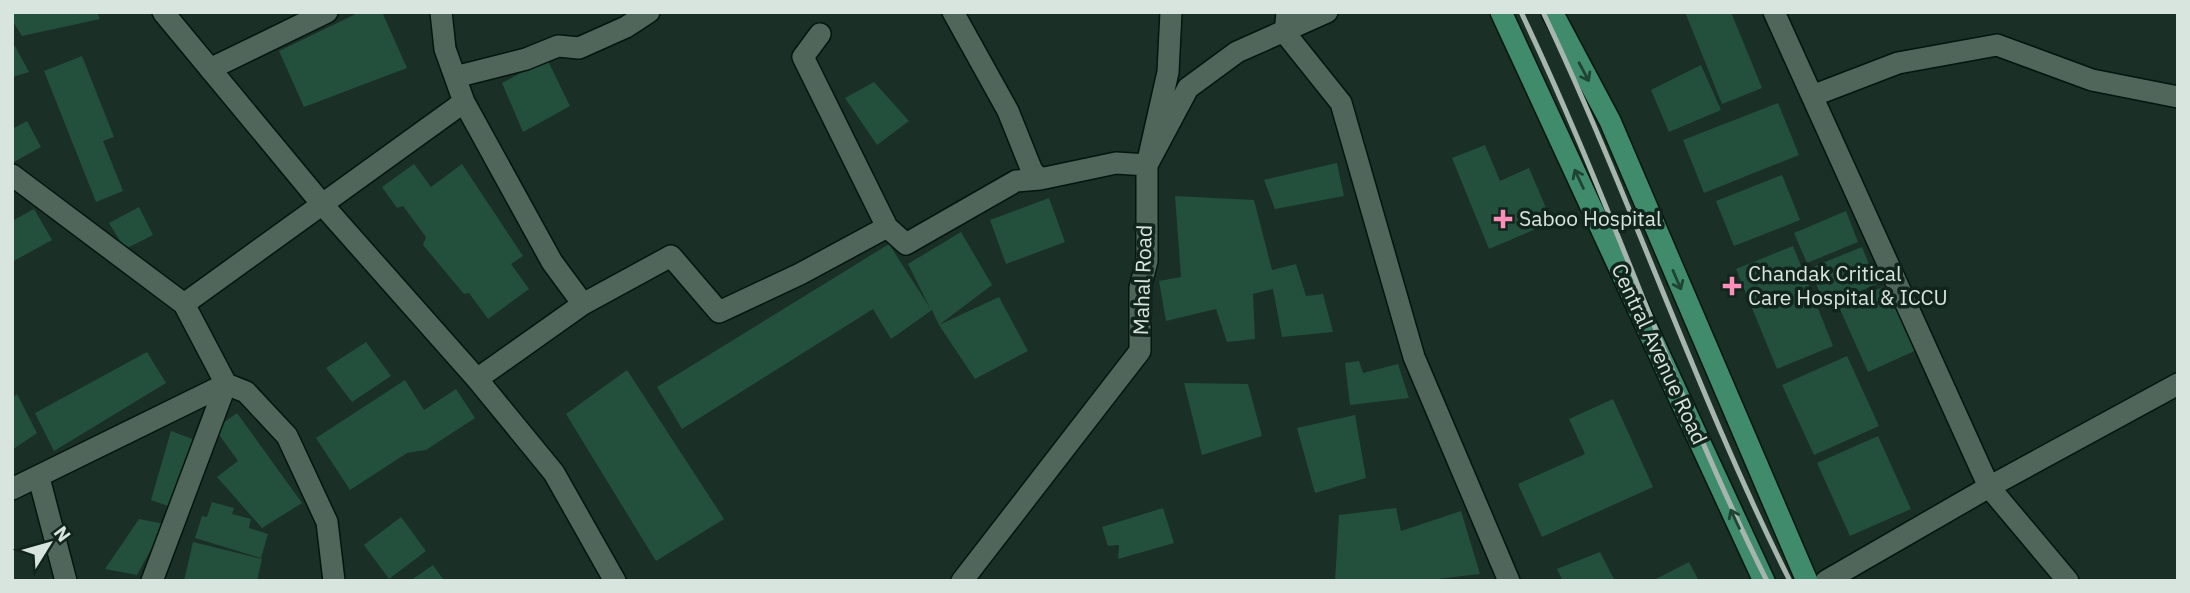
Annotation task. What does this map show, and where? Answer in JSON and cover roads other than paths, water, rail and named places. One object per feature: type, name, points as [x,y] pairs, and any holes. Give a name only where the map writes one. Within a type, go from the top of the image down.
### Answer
[{"type":"main road","name":"Central Avenue Road","points":[[1502,12],[1764,581]]},
{"type":"main road","points":[[1552,12],[1610,121],[1807,581]]},
{"type":"street","points":[[163,12],[322,204],[477,379],[554,474],[615,581]]},
{"type":"street","points":[[210,69],[327,12]]},
{"type":"street","points":[[441,12],[445,49],[464,102],[552,262],[583,304]]},
{"type":"street","points":[[455,77],[526,59],[558,46],[579,48],[626,27],[649,12]]},
{"type":"street","points":[[953,12],[1008,111],[1032,171],[1040,179]]},
{"type":"street","points":[[820,34],[803,57],[887,227],[906,244],[1016,181],[1040,179],[1116,163],[1147,165],[1168,72],[1171,12]]},
{"type":"street","name":"Mahal Road","points":[[962,581],[1140,351],[1140,288],[1147,261],[1147,165],[1188,88],[1237,52],[1286,23],[1327,12]]},
{"type":"street","points":[[1774,12],[1989,487],[2068,581]]},
{"type":"street","points":[[1286,23],[1340,103],[1414,357],[1509,581]]},
{"type":"street","points":[[1812,96],[1898,63],[1997,45],[2092,80],[2178,97]]},
{"type":"street","points":[[184,304],[464,102]]},
{"type":"street","points":[[12,175],[184,304],[226,384],[246,392],[288,436],[327,522],[334,581]]},
{"type":"street","points":[[477,379],[583,304],[671,256],[719,312],[800,274],[887,227]]},
{"type":"street","points":[[12,489],[226,384]]},
{"type":"street","points":[[152,581],[226,384]]},
{"type":"street","points":[[1826,581],[1989,487],[2178,384]]},
{"type":"street","points":[[39,478],[66,581]]},
{"type":"railway","points":[[1521,12],[1584,153],[1702,440],[1767,581]]},
{"type":"railway","points":[[1543,12],[1606,154],[1694,369],[1790,581]]},
{"type":"place","name":"Saboo Hospital","points":[[1503,219]]},
{"type":"place","name":"Chandak Critical Care Hospital & ICCU","points":[[1732,286]]}]
